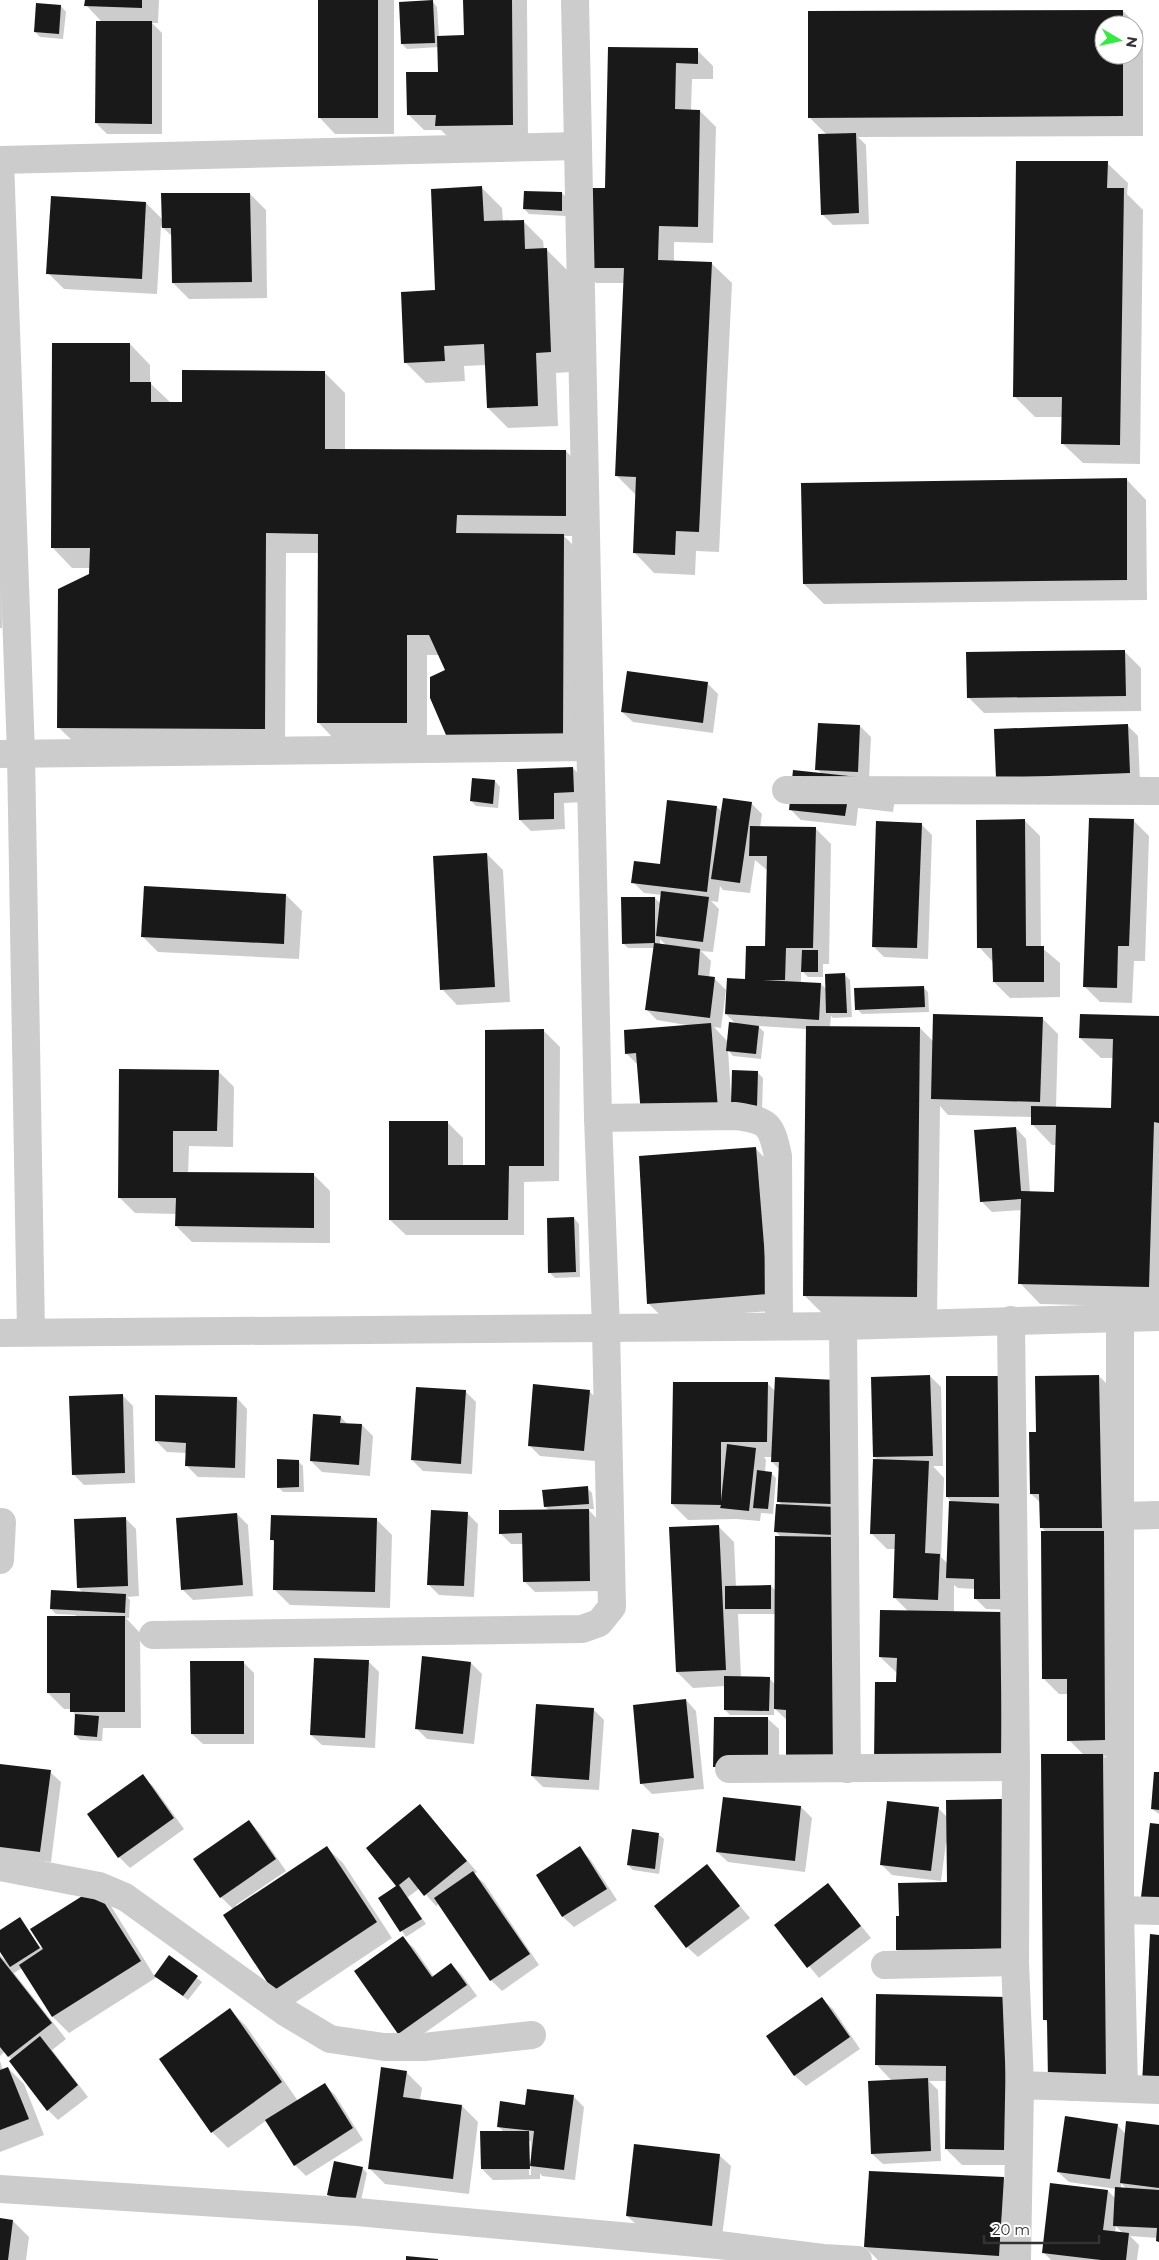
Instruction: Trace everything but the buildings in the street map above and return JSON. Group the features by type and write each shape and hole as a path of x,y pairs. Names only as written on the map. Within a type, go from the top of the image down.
{"street":[{"path":"153,1635 582,1629 599,1623 612,1607 606,1328 598,1118 575,0"},
{"path":"31,1332 11,754 0,160 578,146"},
{"path":"11,754 590,747"},
{"path":"786,790 1159,791"},
{"path":"598,1118 736,1116 754,1119 768,1125 774,1137 778,1156 779,1326"},
{"path":"1120,1317 1120,1910 1124,2088"},
{"path":"0,1333 843,1326 1159,1317"},
{"path":"1011,1320 1016,1767 1016,1962 1020,2086 1017,2260"},
{"path":"843,1326 847,1770"},
{"path":"1121,1516 1159,1515"},
{"path":"0,1560 2,1522"},
{"path":"729,1769 847,1770 1016,1767"},
{"path":"0,1867 90,1884 125,1897 285,2012 330,2039 384,2047 424,2047 532,2035"},
{"path":"1120,1910 1159,1911"},
{"path":"885,1965 1016,1962"},
{"path":"1020,2086 1159,2090"},
{"path":"0,2189 357,2212 718,2252 858,2260"}]}
